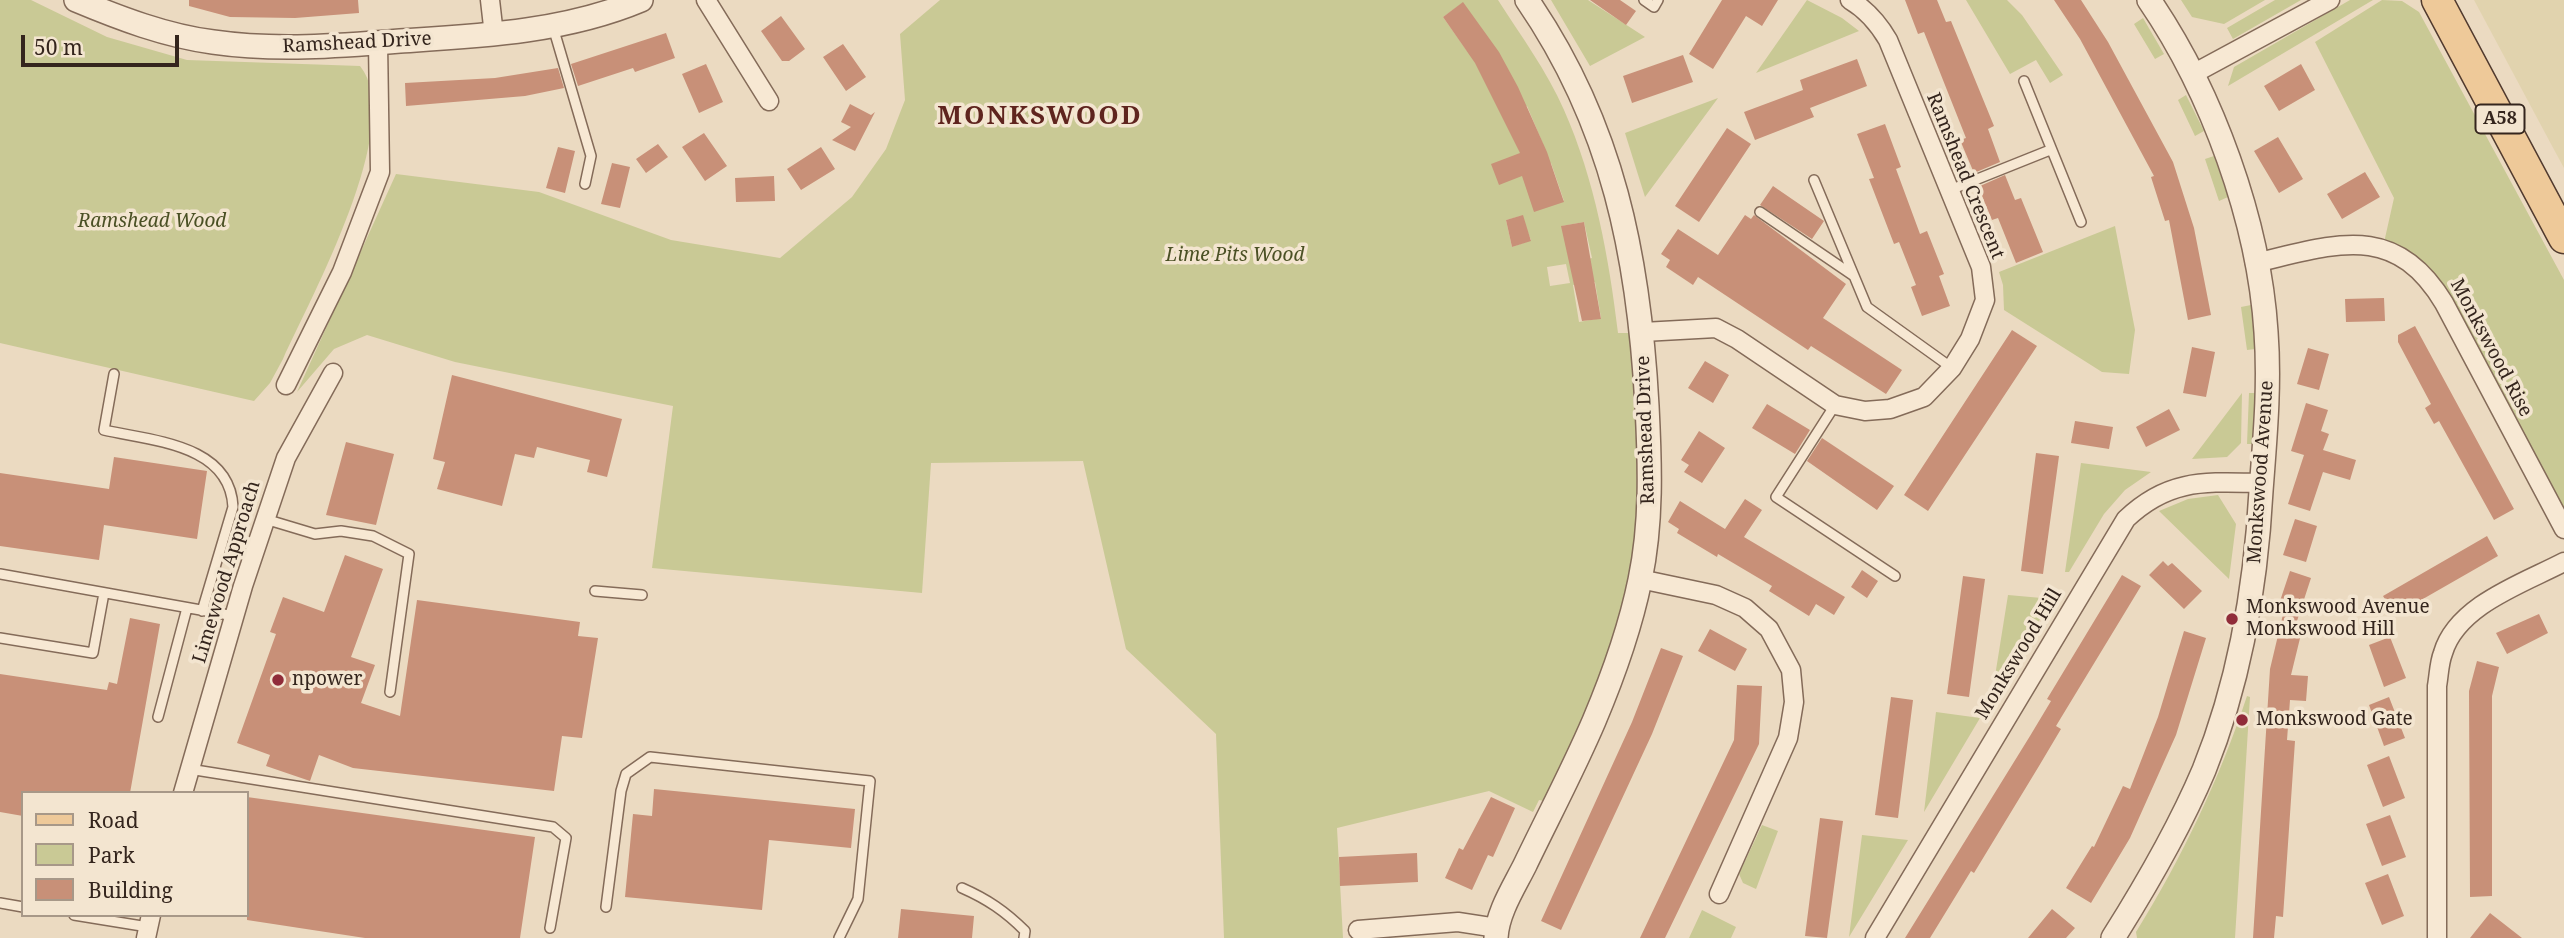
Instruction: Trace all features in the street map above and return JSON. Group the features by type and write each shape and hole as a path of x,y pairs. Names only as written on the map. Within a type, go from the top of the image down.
{"main road":[{"name":"A58","path":"2437,0 2564,238"}],"street":[{"name":"Ramshead Drive","path":"76,0 134,22 211,42 273,48 494,35 552,26 617,10 641,0"},
{"path":"490,0 494,35"},
{"path":"706,0 769,100"},
{"name":"Ramshead Drive","path":"1496,933 1593,722 1621,652 1640,579 1650,472 1643,332 1629,239 1608,163 1577,84 1527,0"},
{"name":"Ramshead Crescent","path":"1643,332 1716,328 1737,339 1835,405 1865,411 1890,409 1924,397 1952,368 1970,339 1985,300 1981,267 1888,40 1862,8 1850,0"},
{"name":"Monkswood Avenue","path":"2113,938 2147,884 2183,815 2221,721 2246,626 2262,483 2268,374 2266,329 2243,205 2230,166 2191,75 2149,0"},
{"path":"2191,75 2330,0"},
{"path":"286,385 342,272 380,172 378,43"},
{"name":"Monkswood Rise","path":"2255,263 2354,244 2382,247 2407,258 2429,278 2444,303 2564,529"},
{"name":"Limewood Approach","path":"184,791 234,616 286,458 333,373"},
{"name":"Monkswood Hill","path":"1875,938 2126,519 2143,503 2162,491 2187,484 2262,483"},
{"path":"2437,938 2437,685 2443,651 2459,624 2484,604 2564,562"},
{"path":"1640,579 1716,595 1745,608 1769,629 1790,670 1794,702 1788,738 1719,894"},
{"path":"1358,930 1458,922 1496,933"}],"lane":[{"path":"1644,0 1654,7 1658,0"},
{"path":"552,26 591,156 585,184"},
{"path":"2024,81 2081,222"},
{"path":"1950,190 2050,150"},
{"path":"1814,180 1867,307 1952,368"},
{"path":"1760,212 1854,276"},
{"path":"114,374 104,430 201,455 222,471 233,491 233,507 202,611"},
{"path":"1835,405 1776,497 1895,576"},
{"path":"265,519 315,534 341,531 373,536 409,554 390,692"},
{"path":"0,574 234,616"},
{"path":"595,591 642,596"},
{"path":"0,638 93,653 104,593"},
{"path":"158,717 187,608"},
{"path":"606,907 621,791 626,774 650,757 870,781 858,899 839,938"},
{"path":"189,769 553,827 566,838 550,928"},
{"path":"962,888 990,900 1007,912 1025,930 1024,938"},
{"path":"0,903 21,907"},
{"path":"108,918 149,927"}],"shaded area":[{"path":"2474,0 2564,0 2564,168 2551,144"}],"green space":[{"name":"Ramshead Wood","path":"0,0 31,0 107,37 187,60 360,66 371,92 372,127 363,168 332,255 313,296 270,383 254,401 0,343"},
{"name":"Lime Pits Wood","path":"940,0 1498,0 1550,81 1575,137 1592,192 1605,248 1618,333 1629,333 1637,471 1634,540 1623,609 1608,658 1588,706 1544,801 1539,800 1533,812 1489,791 1337,828 1343,938 1224,938 1216,734 1126,649 1083,461 931,463 922,593 652,568 673,406 455,362 367,335 334,349 297,392 396,174 539,192 671,240 780,258 852,197 886,149 905,100 900,34","holes":["1463,3 1467,51 1443,17","1527,106 1543,144 1521,154 1504,117","1551,163 1564,201 1527,171","1521,216 1531,240 1512,247 1506,220","1584,222 1592,258 1570,263 1562,226","1566,264 1570,283 1550,286 1547,267","1595,282 1601,318 1579,322 1573,285"]},
{"path":"1551,0 1588,0 1645,37 1590,66"},
{"path":"1807,0 1842,18 1859,31 1756,73"},
{"path":"1966,0 2007,0 2022,15 2063,75 2050,83 2036,60 2010,74"},
{"path":"2181,0 2265,0 2224,24 2192,17"},
{"path":"2275,0 2301,0 2233,39 2227,28"},
{"path":"2350,0 2373,0 2228,86 2234,67"},
{"path":"2382,0 2402,1 2419,12 2564,280 2564,529 2444,303 2383,247 2394,198 2315,42"},
{"path":"2143,18 2164,54 2155,59 2134,24"},
{"path":"2186,95 2204,131 2195,136 2178,100"},
{"path":"1718,98 1645,197 1625,133"},
{"path":"2214,156 2228,197 2219,201 2205,159"},
{"path":"2115,226 2135,330 2129,374 2102,372 2004,310 2003,285 1999,272"},
{"path":"2251,305 2255,349 2247,350 2241,307"},
{"path":"2242,393 2241,443 2227,457 2192,459"},
{"path":"2249,393 2257,393 2255,444 2247,444"},
{"path":"2081,463 2151,472 2125,490 2104,514 2069,572 2065,572"},
{"path":"2218,495 2236,524 2229,579 2159,511 2188,499"},
{"path":"2008,595 2053,599 1992,695"},
{"path":"2247,696 2250,697 2235,938 2137,938 2136,932 2199,817"},
{"path":"1936,712 1980,718 1924,812"},
{"path":"1762,825 1778,831 1756,889 1743,883 1739,874"},
{"path":"1862,835 1908,840 1849,937"},
{"path":"1702,910 1736,927 1731,938 1689,938"}],"building":[{"path":"189,0 358,0 359,13 295,18 230,17 189,6"},
{"path":"1590,0 1620,0 1636,11 1626,25"},
{"path":"1722,0 1778,0 1762,26 1746,16 1713,69 1689,54"},
{"path":"1905,0 1937,0 1946,22 1951,21 1994,126 1988,129 2000,162 1974,173 1960,140 1966,138 1924,32 1918,34"},
{"path":"2054,0 2081,0 2108,42 2173,162 2194,228 2211,315 2188,320 2169,220 2165,221 2151,177 2154,176 2080,39"},
{"path":"1463,2 1499,52 1518,87 1547,152 1564,202 1534,212 1522,176 1499,185 1491,164 1520,153 1475,63 1443,17"},
{"path":"781,16 805,49 789,61 782,61 761,31"},
{"path":"666,33 675,58 635,72 633,68 578,86 571,64"},
{"path":"843,44 866,77 846,91 823,57"},
{"path":"1683,55 1693,82 1632,103 1623,76"},
{"path":"1857,59 1867,86 1810,108 1814,117 1755,140 1744,112 1803,90 1800,80"},
{"path":"706,64 723,102 699,113 682,74"},
{"path":"2301,64 2315,90 2279,111 2264,86"},
{"path":"558,68 564,88 525,96 406,106 405,83 495,78"},
{"path":"850,104 871,115 875,112 855,151 832,140 851,127 841,122"},
{"path":"1885,124 1901,167 1896,169 1920,234 1927,231 1944,274 1939,276 1950,306 1922,316 1911,287 1916,285 1899,242 1894,244 1869,179 1874,178 1857,134"},
{"path":"1727,128 1751,144 1699,222 1675,206"},
{"path":"704,133 727,166 705,181 682,147"},
{"path":"2278,137 2303,179 2279,193 2254,151"},
{"path":"658,144 668,157 646,173 636,159"},
{"path":"558,147 575,151 565,193 546,188"},
{"path":"821,147 835,169 801,190 787,169"},
{"path":"612,163 630,167 620,208 601,204"},
{"path":"2365,172 2380,197 2342,219 2327,194"},
{"path":"2005,175 2015,200 2021,198 2043,252 2016,263 1998,218 1992,220 1980,191 1980,186"},
{"path":"774,176 775,201 736,202 735,178"},
{"path":"1773,186 1824,221 1812,239 1760,205"},
{"path":"1523,215 1531,241 1512,247 1506,220"},
{"path":"1745,215 1751,219 1754,215 1846,284 1823,318 1902,370 1886,394 1811,346 1808,350 1698,277 1693,285 1666,267 1670,260 1661,254 1678,229 1718,255"},
{"path":"1584,222 1601,319 1582,321 1561,226"},
{"path":"2384,298 2385,321 2346,322 2345,299"},
{"path":"2415,326 2514,509 2494,520 2439,421 2434,424 2425,408 2431,404 2398,342 2398,335"},
{"path":"2012,330 2037,346 1928,511 1904,495"},
{"path":"2192,347 2215,352 2206,397 2183,393"},
{"path":"2308,348 2329,354 2319,390 2297,384"},
{"path":"1705,361 1729,375 1713,403 1688,388"},
{"path":"452,375 622,419 607,477 587,472 590,460 537,447 534,458 515,454 502,506 437,489 445,462 433,459"},
{"path":"2306,403 2328,410 2321,431 2329,434 2323,450 2356,460 2350,480 2323,472 2310,511 2288,504 2304,455 2291,451"},
{"path":"1767,404 1810,430 1795,454 1752,428"},
{"path":"2169,409 2180,430 2146,447 2136,427"},
{"path":"2075,421 2113,427 2109,449 2071,443"},
{"path":"1699,431 1725,448 1702,483 1684,472 1689,465 1681,460"},
{"path":"1822,438 1894,486 1877,510 1807,461"},
{"path":"346,442 394,454 376,525 326,515"},
{"path":"2036,453 2059,456 2043,574 2021,571"},
{"path":"114,457 207,471 197,539 104,525 99,560 0,546 0,473 109,489"},
{"path":"1745,499 1762,510 1744,537 1845,597 1834,615 1816,604 1809,616 1769,591 1772,586 1677,533 1679,529 1668,522 1680,501 1725,529"},
{"path":"2295,519 2317,526 2306,562 2283,555"},
{"path":"2487,536 2498,556 2395,615 2383,596"},
{"path":"345,555 383,569 351,657 375,665 361,703 400,716 417,600 580,622 578,636 598,638 582,738 562,736 554,791 353,768 319,755 310,781 266,766 270,755 237,743 276,634 270,632 283,597 324,612"},
{"path":"2163,561 2168,566 2172,563 2202,591 2184,609 2149,575"},
{"path":"1862,570 1878,581 1867,598 1851,587"},
{"path":"2290,571 2311,578 2296,624 2303,626 2291,675 2308,676 2306,701 2290,700 2287,740 2295,741 2283,917 2276,916 2274,938 2253,938 2270,669 2285,606 2279,604"},
{"path":"2122,575 2141,586 2056,726 2061,729 2039,766 1974,873 1971,871 1930,938 1905,938 2051,701 2047,699"},
{"path":"1963,576 1985,579 1969,697 1947,694"},
{"path":"2539,614 2548,633 2507,654 2496,633"},
{"path":"130,618 160,624 130,791 21,791 21,816 0,812 0,674 107,690 109,682 117,684"},
{"path":"1710,629 1747,649 1735,671 1698,651"},
{"path":"2184,631 2206,638 2176,735 2130,838 2091,903 2066,888 2092,846 2094,847 2123,786 2130,789 2158,717"},
{"path":"2390,637 2406,678 2384,687 2369,645"},
{"path":"1661,648 1683,656 1652,734 1561,930 1541,921 1632,722"},
{"path":"2477,661 2499,667 2492,696 2492,896 2470,897 2469,691"},
{"path":"1737,685 1762,686 1759,744 1665,938 1640,938 1734,740"},
{"path":"1891,697 1913,700 1898,818 1875,815"},
{"path":"2389,697 2405,738 2384,746 2369,705"},
{"path":"2389,756 2405,798 2383,807 2367,765"},
{"path":"654,789 855,809 851,848 769,840 762,910 625,897 633,814 652,816"},
{"path":"248,797 535,837 520,938 365,938 247,920"},
{"path":"1491,797 1515,808 1493,857 1488,855 1472,890 1445,878 1459,848 1463,850"},
{"path":"2390,815 2406,857 2382,866 2366,824"},
{"path":"1820,818 1843,821 1827,938 1805,936"},
{"path":"1417,853 1418,882 1340,886 1339,857"},
{"path":"2388,874 2404,916 2382,925 2365,883"},
{"path":"901,909 974,916 972,938 898,938"},
{"path":"2052,909 2075,928 2066,938 2028,938"},
{"path":"2490,913 2522,938 2470,938"}],"place":[{"name":"Monkswood Avenue Monkswood Hill","path":"2232,619"},
{"name":"npower","path":"278,680"},
{"name":"Monkswood Gate","path":"2242,720"}],"district":[{"name":"MONKSWOOD","path":"1040,117"}]}
